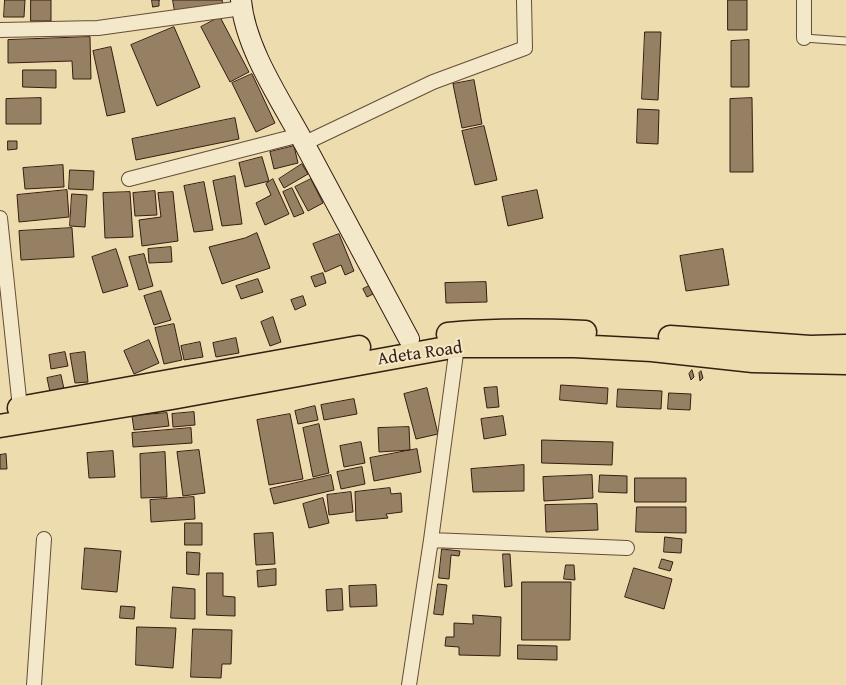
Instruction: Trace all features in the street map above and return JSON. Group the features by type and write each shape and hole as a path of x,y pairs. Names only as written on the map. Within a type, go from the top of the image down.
{"main road":[{"name":"Adeta Road","path":"10,410 409,339 478,330 533,329 810,347 846,346"},
{"name":"Adeta Road","path":"0,426 172,398 457,346 574,346 652,350 753,360 846,363"}],"street":[{"path":"130,179 302,139 433,82 525,48 524,0"},
{"path":"804,0 804,38"},
{"path":"0,30 98,28 242,4 247,28 267,76 409,339"},
{"path":"0,218 10,410"},
{"path":"409,685 457,346"},
{"path":"34,685 44,539"},
{"path":"431,540 627,548"}],"lane":[{"path":"804,38 846,41"}],"building":[{"path":"5,0 25,0 24,17 4,17"},
{"path":"31,0 51,0 51,21 31,21"},
{"path":"152,0 159,0 159,6 153,7"},
{"path":"173,0 222,0 223,4 175,12"},
{"path":"728,0 747,0 747,30 728,30"},
{"path":"220,17 249,72 230,82 201,27"},
{"path":"174,27 200,87 157,106 131,45"},
{"path":"645,32 661,32 658,100 642,99"},
{"path":"90,37 91,79 73,79 72,61 8,63 8,40"},
{"path":"749,40 749,87 731,87 731,41"},
{"path":"111,47 125,112 107,116 93,51"},
{"path":"23,70 56,70 56,88 23,87"},
{"path":"252,74 275,123 256,132 232,83"},
{"path":"474,80 482,124 462,128 453,84"},
{"path":"41,98 41,124 6,124 6,99"},
{"path":"752,98 753,172 730,172 730,99"},
{"path":"638,109 659,110 658,144 637,143"},
{"path":"235,118 239,139 136,160 132,139"},
{"path":"484,126 497,180 475,185 462,131"},
{"path":"8,141 17,141 17,149 8,150"},
{"path":"294,146 298,163 274,169 270,152"},
{"path":"262,157 269,181 245,187 239,163"},
{"path":"302,164 308,174 284,188 279,179"},
{"path":"63,165 64,187 25,189 23,168"},
{"path":"70,170 94,171 93,190 69,189"},
{"path":"235,176 242,224 222,226 213,181"},
{"path":"273,179 289,214 265,225 256,203 271,195 266,184"},
{"path":"311,179 323,203 308,211 295,187"},
{"path":"204,182 213,230 194,232 184,186"},
{"path":"292,188 304,213 294,217 283,192"},
{"path":"67,190 69,217 19,222 17,195"},
{"path":"537,190 543,218 508,226 502,197"},
{"path":"155,191 157,215 135,216 133,193"},
{"path":"130,192 133,237 105,238 103,193"},
{"path":"173,192 178,241 142,246 139,220 161,217 158,193"},
{"path":"72,194 87,195 85,227 70,226"},
{"path":"72,228 74,257 21,260 19,231"},
{"path":"257,233 270,268 222,284 209,247"},
{"path":"339,234 354,271 345,275 341,265 325,272 313,244"},
{"path":"171,247 172,262 149,263 148,249"},
{"path":"116,249 128,286 103,293 92,257"},
{"path":"723,249 729,285 686,291 680,256"},
{"path":"144,254 153,286 139,290 129,257"},
{"path":"323,273 326,283 315,287 311,277"},
{"path":"258,279 263,292 241,299 236,286"},
{"path":"486,282 487,302 446,303 445,283"},
{"path":"371,285 375,293 367,297 363,289"},
{"path":"161,291 171,320 154,325 144,296"},
{"path":"303,296 306,305 295,310 291,300"},
{"path":"273,317 281,342 270,346 261,322"},
{"path":"174,324 182,360 164,364 155,328"},
{"path":"236,338 239,353 216,357 213,343"},
{"path":"149,340 159,363 134,374 124,351"},
{"path":"200,342 203,357 184,360 181,346"},
{"path":"65,352 68,366 51,369 49,355"},
{"path":"85,352 88,382 75,383 70,354"},
{"path":"692,370 694,377 691,380 689,374"},
{"path":"701,371 703,378 700,381 699,373"},
{"path":"61,375 64,389 50,392 47,378"},
{"path":"561,385 608,388 607,404 560,400"},
{"path":"497,387 499,407 487,408 484,388"},
{"path":"427,388 438,434 416,439 404,394"},
{"path":"618,389 662,391 661,409 617,407"},
{"path":"669,393 691,394 690,410 668,409"},
{"path":"354,399 357,414 324,420 321,405"},
{"path":"315,406 318,420 298,424 295,411"},
{"path":"194,412 195,425 173,427 172,414"},
{"path":"167,413 169,426 134,430 132,416"},
{"path":"290,414 303,479 269,485 257,420"},
{"path":"503,416 506,435 484,439 481,419"},
{"path":"319,424 329,473 313,477 303,428"},
{"path":"409,427 410,450 379,452 378,428"},
{"path":"191,428 192,443 133,447 132,433"},
{"path":"542,440 613,442 612,465 542,463"},
{"path":"361,442 365,463 344,467 340,446"},
{"path":"417,449 421,472 374,481 370,458"},
{"path":"199,450 205,493 183,496 177,452"},
{"path":"113,451 115,477 89,478 87,453"},
{"path":"165,452 167,497 141,498 140,454"},
{"path":"6,454 7,469 0,469 0,455"},
{"path":"524,465 524,491 473,492 471,469"},
{"path":"362,467 365,484 341,489 337,472"},
{"path":"331,475 334,490 274,504 270,489"},
{"path":"592,475 593,498 544,501 543,477"},
{"path":"600,475 627,476 627,493 599,492"},
{"path":"635,478 686,478 686,502 635,502"},
{"path":"390,488 391,494 401,493 402,512 386,514 388,518 356,521 355,492"},
{"path":"351,492 353,512 329,515 327,495"},
{"path":"194,497 195,519 151,522 150,500"},
{"path":"323,498 329,523 309,528 303,504"},
{"path":"597,504 598,530 546,532 545,505"},
{"path":"637,507 686,507 686,533 636,532"},
{"path":"185,523 202,523 202,545 185,545"},
{"path":"273,533 275,564 256,565 254,534"},
{"path":"665,537 682,539 681,553 664,552"},
{"path":"85,548 121,551 117,592 82,589"},
{"path":"442,549 460,551 459,556 451,555 449,579 439,578"},
{"path":"187,552 200,553 199,575 187,574"},
{"path":"503,554 510,554 512,586 505,587"},
{"path":"662,559 673,562 670,571 659,568"},
{"path":"566,565 574,565 575,580 564,579"},
{"path":"634,568 672,579 664,609 625,597"},
{"path":"276,569 276,585 258,587 257,571"},
{"path":"207,573 223,573 223,596 235,597 235,616 207,615"},
{"path":"522,582 571,582 570,640 522,640"},
{"path":"438,584 447,585 443,615 434,614"},
{"path":"376,585 377,606 350,607 349,586"},
{"path":"173,587 195,589 195,619 171,618"},
{"path":"342,589 343,610 327,611 326,590"},
{"path":"121,606 135,607 134,619 120,618"},
{"path":"473,615 501,617 500,656 459,655 459,647 445,646 446,637 454,637 454,623 473,624"},
{"path":"137,627 176,628 173,668 136,665"},
{"path":"193,629 232,630 231,664 222,664 221,678 191,677"},
{"path":"518,645 557,646 557,660 518,659"}]}
